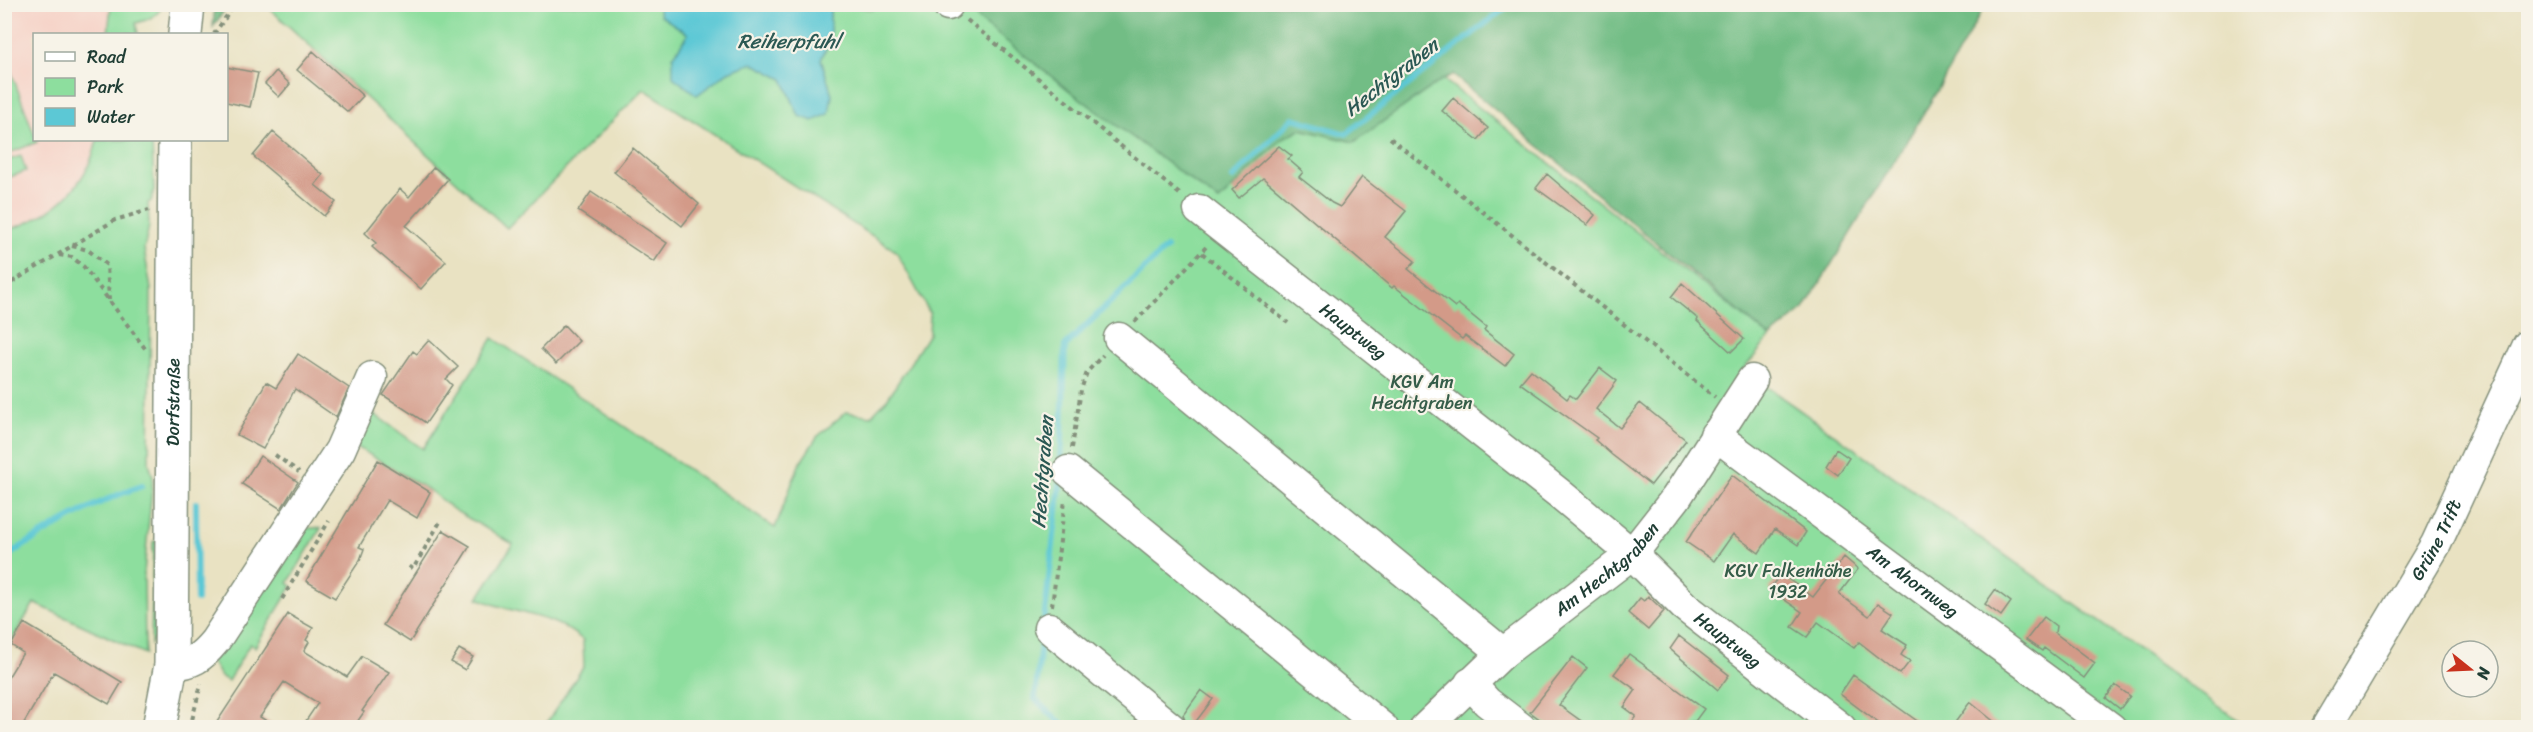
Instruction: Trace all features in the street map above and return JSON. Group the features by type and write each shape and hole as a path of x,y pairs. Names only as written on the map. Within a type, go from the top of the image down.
{"main road":[{"path":"185,33 188,4"},
{"name":"Dorfstraße","path":"159,728 184,662 174,480 175,141"}],"lane":[{"name":"Hauptweg","path":"1208,217 1560,494 1632,554 1684,606 1841,728"},
{"path":"1119,338 1503,653"},
{"name":"Grüne Trift","path":"2326,728 2436,544 2529,345"},
{"path":"184,662 215,641 340,450 372,376"},
{"name":"Am Hechtgraben","path":"1425,728 1503,653 1632,554 1676,498 1752,380"},
{"name":"Am Ahornweg","path":"1715,435 2111,728"},
{"path":"1068,471 1383,728"},
{"path":"1049,628 1171,728"},
{"path":"1470,683 1486,702 1521,728"}],"path":[{"path":"215,33 235,4"},
{"path":"948,5 1208,217 1202,253 1087,372 1081,390 1068,471 1049,628"},
{"path":"1390,138 1732,410"},
{"path":"4,287 115,220 173,205"},
{"path":"72,246 88,250 107,265 109,300"},
{"path":"1202,253 1288,323"},
{"path":"58,255 72,257 84,267 149,354"},
{"path":"282,599 328,521"},
{"path":"409,566 413,569 440,522"},
{"path":"184,662 202,674 190,728"}],"shaded area":[{"path":"5,5 111,5 108,33 33,33 33,141 97,141 93,157 83,178 66,198 33,222 5,231"}],"green space":[{"path":"111,4 163,5 152,17 136,23 138,33 108,33"},
{"path":"1985,4 1936,93 1804,309 1770,337 1453,75 1443,79 1354,142 1300,129 1283,138 1219,201 1070,91 964,8 967,5"},
{"path":"215,5 228,5 213,27"},
{"path":"260,5 658,5 660,15 688,34 673,57 697,95 728,72 752,63 783,79 799,116 832,95 821,59 830,40 830,9 835,5 849,5 872,10 876,5 967,5 965,8 1070,91 1219,201 1283,138 1300,129 1354,142 1443,79 1770,337 1743,370 2248,727 544,727 584,666 583,640 558,624 478,598 513,544 454,510 429,490 355,446 363,406 423,449 493,338 775,528 799,465 817,437 846,412 871,416 888,398 929,334 930,314 896,251 644,89 507,228 268,7 265,9"},
{"path":"9,66 33,131 33,141 37,142 5,155 5,68"},
{"path":"97,141 151,141 152,143 154,190 151,201 148,203 149,226 144,249 151,289 149,463 153,477 144,573 145,654 34,603 5,652 5,231 37,218 64,199 75,187 92,157"},
{"path":"21,156 26,171 5,179 5,161"},
{"path":"308,528 321,528 288,583 292,586 255,647 250,644 228,681 220,676 211,661 301,531"},
{"path":"157,540 155,638 151,644 153,542"}],"water":[{"name":"Reiherpfuhl","path":"658,5 835,5 830,9 830,40 821,59 832,95 829,114 813,121 799,116 783,79 752,63 728,72 697,95 673,77 673,57 688,34 660,15"}],"building":[{"path":"313,51 363,96 348,112 297,70"},
{"path":"228,67 258,73 250,107 228,102"},
{"path":"276,71 290,84 279,97 265,84"},
{"path":"1453,98 1488,128 1478,140 1442,111"},
{"path":"273,132 323,175 315,185 336,202 324,216 253,156"},
{"path":"1279,146 1292,156 1288,159 1303,172 1299,177 1332,203 1340,207 1362,177 1406,211 1385,237 1415,261 1408,269 1455,307 1458,304 1486,327 1484,330 1514,354 1505,366 1465,336 1462,339 1394,286 1392,288 1263,178 1239,198 1232,190"},
{"path":"633,148 699,204 682,226 614,172"},
{"path":"434,167 448,179 406,226 446,261 421,289 372,247 376,243 365,233 400,189 409,197"},
{"path":"1547,174 1595,215 1587,225 1536,188"},
{"path":"591,192 667,243 654,262 578,211"},
{"path":"1682,283 1744,339 1731,352 1697,321 1698,319 1671,297"},
{"path":"564,325 579,341 556,364 541,349"},
{"path":"429,340 458,367 446,379 452,385 426,423 383,395 413,351 417,354"},
{"path":"298,354 349,388 336,417 295,389 263,449 237,435 266,382 276,388"},
{"path":"1600,368 1617,381 1596,409 1620,428 1640,403 1686,440 1651,485 1612,455 1595,440 1597,438 1520,383 1531,370 1567,399 1570,395 1576,399"},
{"path":"1836,449 1849,458 1838,475 1826,466"},
{"path":"260,456 298,482 281,509 242,484"},
{"path":"378,460 430,492 417,518 387,500 359,547 364,549 360,560 335,598 306,581"},
{"path":"1732,475 1806,532 1798,545 1775,529 1759,553 1733,534 1714,561 1686,542"},
{"path":"443,530 470,546 410,642 383,625"},
{"path":"1844,557 1858,569 1839,594 1869,616 1878,603 1893,613 1882,629 1907,645 1901,655 1910,661 1900,674 1859,642 1854,648 1818,622 1807,637 1792,627 1802,612 1769,589 1781,574 1813,597"},
{"path":"1995,590 2011,602 2001,616 1985,604"},
{"path":"1648,596 1664,611 1648,630 1628,613 1640,598 1644,601"},
{"path":"288,614 313,628 306,640 309,642 304,651 347,677 362,656 389,672 362,711 364,712 353,728 301,728 318,703 284,682 260,717 278,728 213,728"},
{"path":"2044,617 2056,626 2055,633 2095,663 2084,678 2044,648 2042,651 2026,640"},
{"path":"24,623 122,682 109,704 54,672 21,728 4,728 4,684 23,653 11,645"},
{"path":"1679,636 1729,675 1718,690 1670,649"},
{"path":"459,649 473,657 465,670 451,662"},
{"path":"1629,654 1704,709 1690,728 1628,728 1636,716 1624,707 1636,690 1614,674"},
{"path":"1573,657 1587,668 1559,705 1591,728 1552,728 1530,712"},
{"path":"1853,675 1927,728 1885,728 1840,694"},
{"path":"2115,685 2130,696 2120,709 2106,698"},
{"path":"1201,690 1213,699 1191,728 1188,728 1183,715"},
{"path":"1970,702 2002,728 1951,728"}],"waterway":[{"name":"Hechtgraben","path":"1233,178 1293,118 1346,134 1510,4"},
{"name":"Hechtgraben","path":"1061,466 1065,346 1166,248"},
{"name":"Hechtgraben","path":"1044,621 1061,476"},
{"path":"4,558 88,509 142,486"},
{"path":"196,503 197,600"},
{"name":"Hechtgraben","path":"1042,634 1035,699 1066,728"}],"park label":[{"name":"KGV Am Hechtgraben","path":"1422,392"},
{"name":"KGV Falkenhöhe 1932","path":"1788,581"}]}
